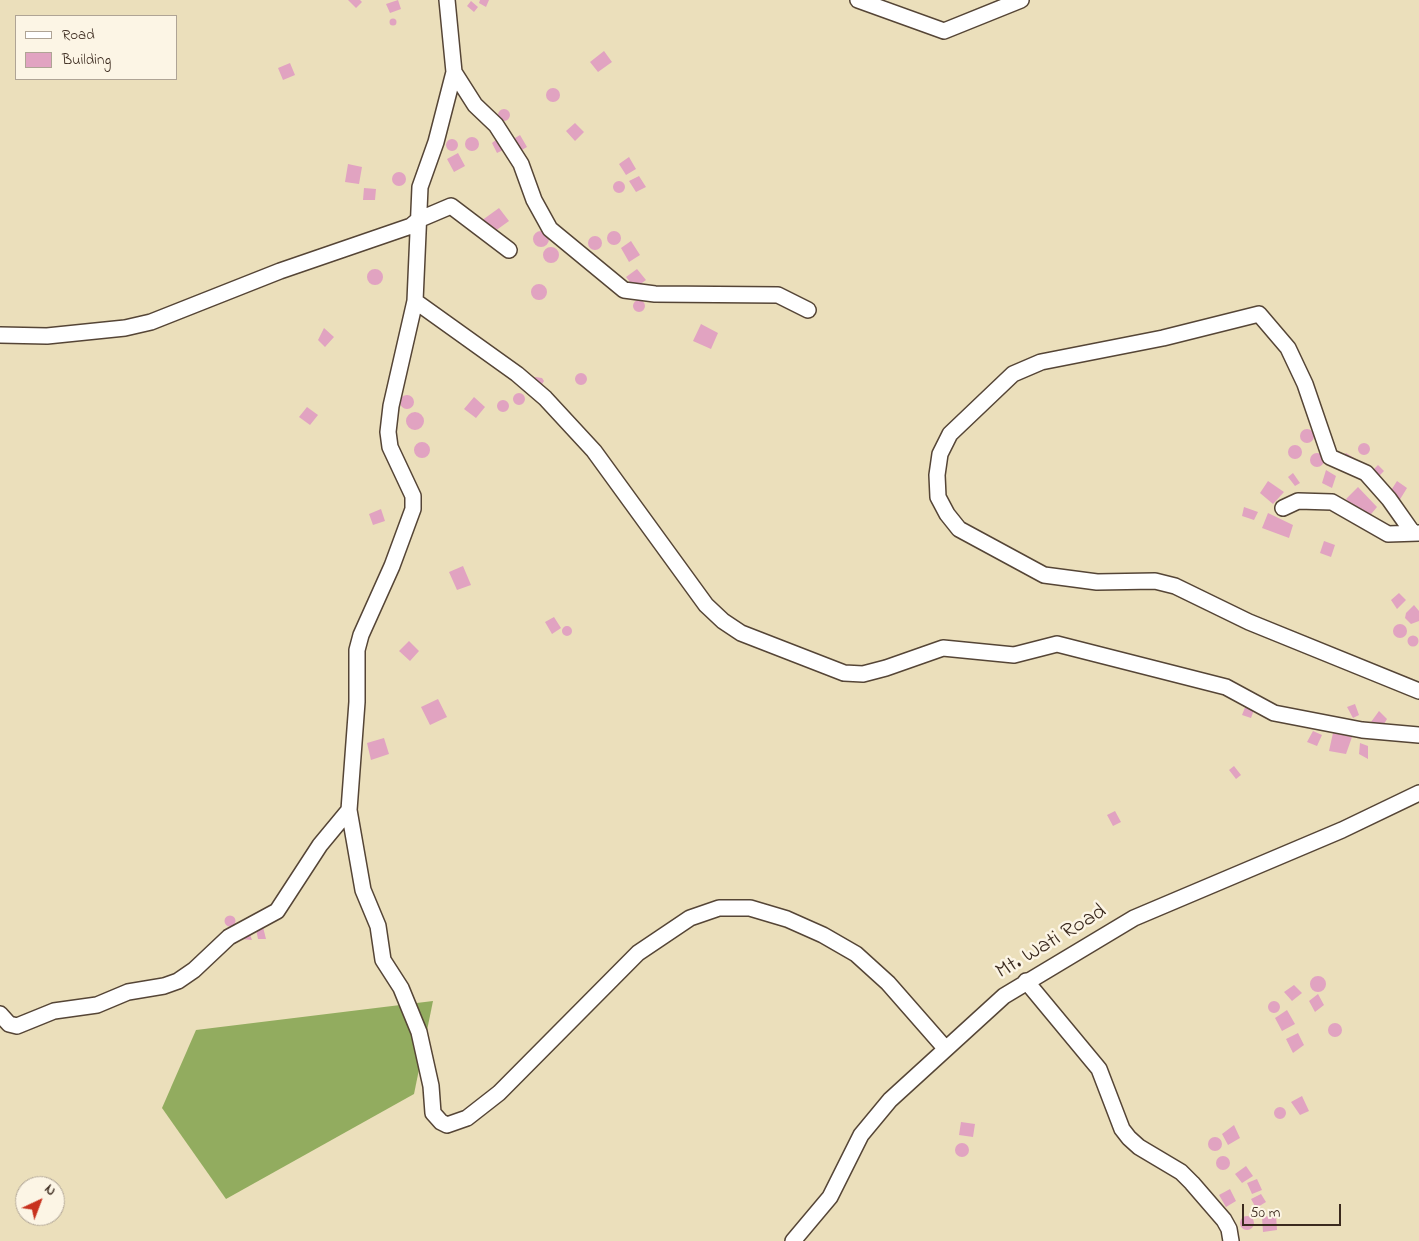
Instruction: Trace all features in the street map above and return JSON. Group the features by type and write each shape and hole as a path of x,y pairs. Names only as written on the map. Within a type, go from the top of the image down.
{"street":[{"path":"447,0 454,72 436,142 420,187 415,301 391,406 388,432 390,447 413,496 413,509 395,558 360,636 357,650 357,702 350,810 363,890 378,926 382,960 401,988 416,1024 428,1072 433,1113 441,1122 447,1125 467,1118 499,1093 638,953 690,918 720,908 750,908 787,919 823,935 856,954 888,983 945,1048"},
{"path":"858,0 944,31 1021,0"},
{"path":"454,72 475,105 496,125 521,164 534,200 550,229 624,290 655,294 778,295 808,310"},
{"path":"0,336 48,336 125,328 151,322 280,271 411,226 418,220 451,206 509,250"},
{"path":"415,301 517,374 545,398 594,451 706,605 741,633 844,673 863,674 943,648 1014,655 1057,644 1226,687 1274,714 1362,730 1419,735"},
{"path":"1416,533 1389,498 1366,473 1330,457 1305,384 1288,348 1259,314 1163,338 1041,362 1014,374 950,434 940,454 937,476 938,497 947,514 959,529 1044,575 1098,582 1155,580 1175,586 1248,622 1419,691"},
{"path":"1283,508 1298,500 1332,502 1388,534 1416,533"},
{"name":"Mt. Wati Road","path":"793,1241 830,1197 860,1135 890,1100 1004,996 1026,981 1134,918 1342,830 1419,793"},
{"path":"0,1014 9,1024 17,1026 54,1011 97,1005 128,992 164,986 178,981 194,970 229,937 277,911 320,845 350,810"},
{"path":"1026,981 1099,1069 1122,1129 1129,1138 1139,1147 1181,1172 1224,1220 1230,1229 1232,1241"}],"green space":[{"path":"433,1001 414,1094 226,1199 162,1108 196,1030"}],"building":[{"path":"348,0 360,0 362,2 356,8"},
{"path":"398,0 401,9 390,13 386,4"},
{"path":"480,0 489,0 486,7 479,3"},
{"path":"471,1 478,7 474,12 467,6"},
{"path":"393,19 396,22 393,25 390,22"},
{"path":"604,51 612,62 598,72 590,62"},
{"path":"290,63 295,75 283,80 278,68"},
{"path":"553,88 558,90 560,95 558,100 553,102 548,100 546,95 548,90"},
{"path":"502,109 506,109 510,115 506,121 502,121 498,117 498,113"},
{"path":"575,123 584,132 575,141 566,131"},
{"path":"520,135 527,147 518,152 510,141"},
{"path":"501,136 507,148 497,153 492,143"},
{"path":"472,137 477,139 479,144 477,149 472,151 467,149 465,144 467,139"},
{"path":"450,139 454,139 458,145 454,151 450,151 446,147 446,143"},
{"path":"458,153 465,166 454,172 447,159"},
{"path":"629,157 636,169 626,175 619,164"},
{"path":"348,164 362,167 359,184 345,182"},
{"path":"399,172 404,174 406,179 404,184 399,186 394,184 392,179 394,174"},
{"path":"639,176 646,187 636,192 629,181"},
{"path":"617,181 621,181 625,187 621,193 617,193 613,189 613,185"},
{"path":"364,188 376,189 375,200 363,200"},
{"path":"499,208 509,221 491,234 481,221"},
{"path":"541,231 549,239 541,247 533,239"},
{"path":"611,231 617,231 621,238 617,245 611,245 607,241 607,235"},
{"path":"595,236 600,238 602,243 600,248 595,250 590,248 588,243 590,238"},
{"path":"631,241 640,255 629,262 621,248"},
{"path":"551,247 559,255 551,263 543,255"},
{"path":"375,269 381,271 383,277 381,283 375,285 369,283 367,277 369,271"},
{"path":"637,269 646,280 635,288 626,277"},
{"path":"539,284 547,292 539,300 531,292"},
{"path":"639,300 645,306 639,312 633,306"},
{"path":"701,324 718,333 711,349 693,341"},
{"path":"324,328 334,337 325,347 318,340"},
{"path":"579,373 583,373 587,379 583,385 579,385 575,381 575,377"},
{"path":"535,377 542,378 544,381 541,386 532,380"},
{"path":"519,393 525,399 519,405 513,399"},
{"path":"404,395 410,395 414,402 410,409 404,409 400,405 400,399"},
{"path":"474,397 485,407 476,418 464,409"},
{"path":"501,400 505,400 509,406 505,412 501,412 497,408 497,404"},
{"path":"307,407 318,415 310,425 299,417"},
{"path":"415,412 421,415 424,421 421,427 415,430 409,427 406,421 409,415"},
{"path":"1307,429 1312,431 1314,436 1312,441 1307,443 1302,441 1300,436 1302,431"},
{"path":"422,442 430,450 422,458 414,450"},
{"path":"1362,443 1366,443 1370,449 1366,455 1362,455 1358,451 1358,447"},
{"path":"1292,445 1298,445 1302,452 1298,459 1292,459 1288,455 1288,449"},
{"path":"1317,453 1322,455 1324,460 1322,465 1317,467 1312,465 1310,460 1312,455"},
{"path":"1346,453 1354,458 1352,462 1342,456"},
{"path":"1378,465 1384,471 1378,477 1373,470"},
{"path":"1326,470 1336,476 1332,488 1322,483"},
{"path":"1293,473 1300,483 1295,486 1288,477"},
{"path":"1268,481 1284,492 1273,504 1260,493"},
{"path":"1397,481 1407,488 1399,501 1390,492"},
{"path":"1358,487 1377,507 1367,519 1346,499"},
{"path":"1244,507 1258,512 1254,520 1242,516"},
{"path":"381,509 385,521 373,525 369,514"},
{"path":"1268,513 1293,525 1289,538 1262,528"},
{"path":"1324,541 1335,545 1331,557 1320,553"},
{"path":"463,566 471,585 457,590 449,572"},
{"path":"1399,593 1406,600 1397,609 1391,600"},
{"path":"1414,605 1419,611 1419,621 1411,624 1405,618 1406,613"},
{"path":"554,617 561,628 552,634 545,622"},
{"path":"1400,624 1405,626 1407,631 1405,636 1400,638 1395,636 1393,631 1395,626"},
{"path":"567,626 572,631 567,636 562,631"},
{"path":"1413,635 1419,641 1413,647 1407,641"},
{"path":"409,641 419,651 410,661 399,651"},
{"path":"438,699 447,717 430,725 421,707"},
{"path":"1355,704 1359,715 1353,718 1347,707"},
{"path":"1246,705 1255,707 1251,718 1242,715"},
{"path":"1379,711 1387,719 1381,729 1371,722"},
{"path":"1313,731 1322,735 1317,746 1307,742"},
{"path":"1333,733 1352,737 1346,754 1329,751"},
{"path":"384,738 389,754 371,760 367,743"},
{"path":"1360,743 1368,746 1368,759 1359,754"},
{"path":"1234,766 1241,775 1236,779 1229,770"},
{"path":"1115,811 1121,822 1113,826 1107,815"},
{"path":"230,915 236,921 230,927 224,921"},
{"path":"263,927 266,939 258,939 256,929"},
{"path":"249,932 252,940 241,939"},
{"path":"1318,976 1324,978 1326,984 1324,990 1318,992 1312,990 1310,984 1312,978"},
{"path":"1294,985 1302,993 1292,1001 1284,992"},
{"path":"1318,994 1324,1005 1315,1012 1309,1001"},
{"path":"1272,1001 1276,1001 1280,1007 1276,1013 1272,1013 1268,1009 1268,1005"},
{"path":"1287,1010 1295,1024 1282,1031 1275,1018"},
{"path":"1332,1023 1338,1023 1342,1030 1338,1037 1332,1037 1328,1033 1328,1027"},
{"path":"1298,1033 1304,1045 1293,1053 1286,1039"},
{"path":"1302,1096 1309,1111 1300,1115 1291,1102"},
{"path":"1278,1107 1282,1107 1286,1113 1282,1119 1278,1119 1274,1115 1274,1111"},
{"path":"961,1122 975,1124 973,1137 959,1135"},
{"path":"1234,1125 1240,1138 1228,1145 1222,1134"},
{"path":"1215,1137 1220,1139 1222,1144 1220,1149 1215,1151 1210,1149 1208,1144 1210,1139"},
{"path":"962,1143 967,1145 969,1150 967,1155 962,1157 957,1155 955,1150 957,1145"},
{"path":"1223,1156 1228,1158 1230,1163 1228,1168 1223,1170 1218,1168 1216,1163 1218,1158"},
{"path":"1246,1166 1253,1176 1242,1183 1235,1174"},
{"path":"1257,1179 1262,1190 1252,1194 1247,1183"},
{"path":"1230,1189 1236,1201 1226,1207 1219,1195"},
{"path":"1261,1194 1266,1202 1256,1208 1251,1199"},
{"path":"1276,1215 1277,1230 1263,1232 1262,1217"},
{"path":"1247,1216 1252,1218 1254,1223 1252,1228 1247,1230 1242,1228 1240,1223 1242,1218"}]}
